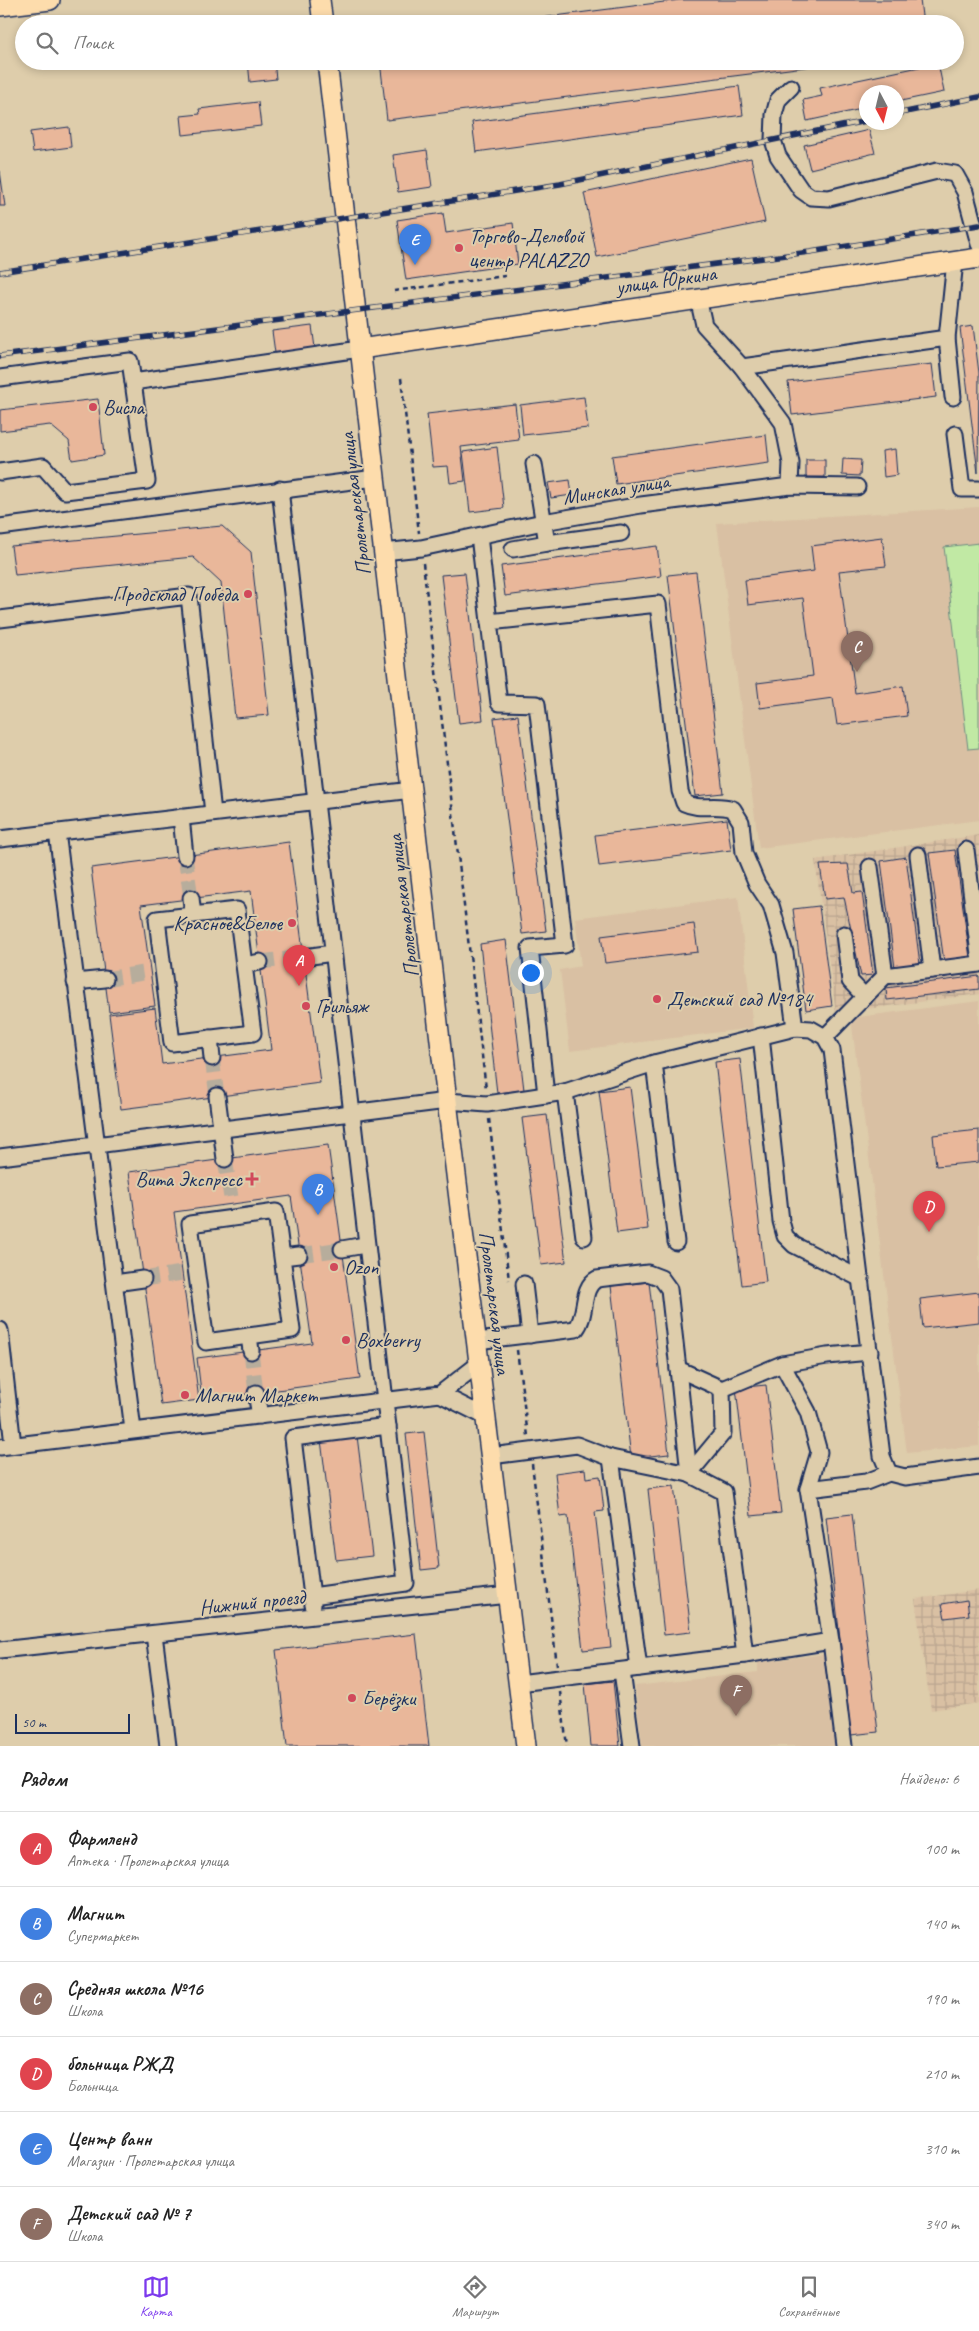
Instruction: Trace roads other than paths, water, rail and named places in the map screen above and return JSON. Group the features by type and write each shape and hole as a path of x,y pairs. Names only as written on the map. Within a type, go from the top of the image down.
{"main road":[{"path":"0,6 50,0"},
{"path":"320,0 322,15"},
{"name":"Пролетарская улица","path":"329,70 447,1101 492,1456 526,1746"},
{"name":"улица Юркина","path":"360,349 979,258"}],"street":[{"path":"791,87 778,100 774,115 773,140 778,156 801,190 812,197 829,198 937,171 955,174 965,192 979,244"},
{"path":"952,397 947,338 955,261"},
{"path":"698,298 704,325 742,367 783,423 791,462 790,486"},
{"path":"742,367 947,338"},
{"path":"132,382 360,349"},
{"path":"0,378 130,360 147,481 65,492 44,466 0,472"},
{"path":"955,434 962,489 979,489"},
{"path":"534,464 547,543"},
{"path":"0,527 375,478"},
{"name":"Минская улица","path":"383,552 421,548 544,522 640,505 790,486 857,487"},
{"path":"280,489 352,1113 365,1245 406,1583 312,1596"},
{"path":"513,549 621,533"},
{"path":"479,536 499,703 537,704 565,944 530,948 546,1095"},
{"path":"0,619 189,596 213,813"},
{"path":"489,622 658,604 680,791 684,803 695,808 720,805 733,808 741,822 744,853 757,884 771,905 785,952 794,1028"},
{"path":"0,839 412,790"},
{"path":"181,817 185,856"},
{"path":"57,832 133,1430"},
{"path":"966,850 979,954"},
{"path":"918,854 932,970"},
{"path":"870,867 885,976"},
{"path":"191,898 193,915"},
{"path":"237,910 244,965 253,1033 172,1043 157,971 157,919 237,910"},
{"path":"844,934 850,981 865,997"},
{"path":"304,957 333,953"},
{"path":"244,965 260,962"},
{"path":"825,1037 885,976 979,964"},
{"path":"75,982 105,978"},
{"path":"0,1157 447,1101 487,1104 546,1095 565,1092 654,1063 761,1036 794,1028 811,1029 825,1037 832,1050 882,1456 889,1473"},
{"path":"761,1036 785,1236 794,1245 861,1280"},
{"path":"210,1038 212,1058"},
{"path":"654,1063 676,1242"},
{"path":"565,1092 584,1237"},
{"path":"217,1096 225,1159"},
{"path":"233,1211 276,1212 282,1257 292,1330 250,1343 206,1342 189,1272 190,1224 233,1211"},
{"path":"342,1249 365,1245"},
{"path":"282,1257 300,1255"},
{"path":"477,1341 576,1329 584,1314 588,1287 597,1279 648,1273 661,1278 669,1289 689,1474"},
{"path":"115,1284 143,1279"},
{"path":"517,1286 523,1336"},
{"path":"0,1330 7,1446 440,1394 480,1363"},
{"path":"678,1369 722,1390 782,1364 826,1356 870,1352"},
{"path":"782,1364 808,1412 819,1452 808,1489 831,1641 844,1746"},
{"path":"689,1474 723,1433 722,1390"},
{"path":"256,1393 260,1416"},
{"path":"440,1394 486,1417"},
{"path":"314,1616 294,1438 388,1426"},
{"path":"492,1456 577,1445 611,1458 689,1474 724,1492 745,1655"},
{"path":"611,1458 639,1668"},
{"path":"808,1489 866,1482 889,1473 905,1477 979,1468"},
{"name":"Нижний проезд","path":"0,1650 508,1595"},
{"path":"154,1634 168,1746"},
{"path":"519,1683 745,1655 831,1641"},
{"path":"622,1670 632,1746"}],"tunnel":[{"path":"185,856 191,898"},
{"path":"260,962 304,957"},
{"path":"105,979 150,972"},
{"path":"212,1058 217,1096"},
{"path":"225,1159 232,1204"},
{"path":"299,1255 342,1249"},
{"path":"143,1279 182,1273"},
{"path":"251,1351 256,1393"}],"railway":[{"path":"904,112 979,97"},
{"path":"0,272 560,184 859,122"},
{"path":"0,356 810,252 979,225"}],"place":[{"name":"Торгово-Деловой центр PALAZZO","path":"459,248"},
{"name":"Центр ванн","path":"415,265"},
{"name":"Висла","path":"93,407"},
{"name":"Продсклад Победа","path":"248,594"},
{"name":"Средняя школа №16","path":"857,672"},
{"name":"Красное&Белое","path":"292,923"},
{"name":"Фармленд","path":"299,986"},
{"name":"Детский сад №184","path":"657,999"},
{"name":"Грильяж","path":"306,1006"},
{"name":"Вита Экспресс","path":"252,1179"},
{"name":"Магнит","path":"318,1215"},
{"name":"больница РЖД","path":"929,1232"},
{"name":"Ozon","path":"334,1267"},
{"name":"Boxberry","path":"346,1340"},
{"name":"Магнит Маркет","path":"185,1395"},
{"name":"Берёзки","path":"352,1698"},
{"name":"Детский сад № 7","path":"736,1716"}]}
